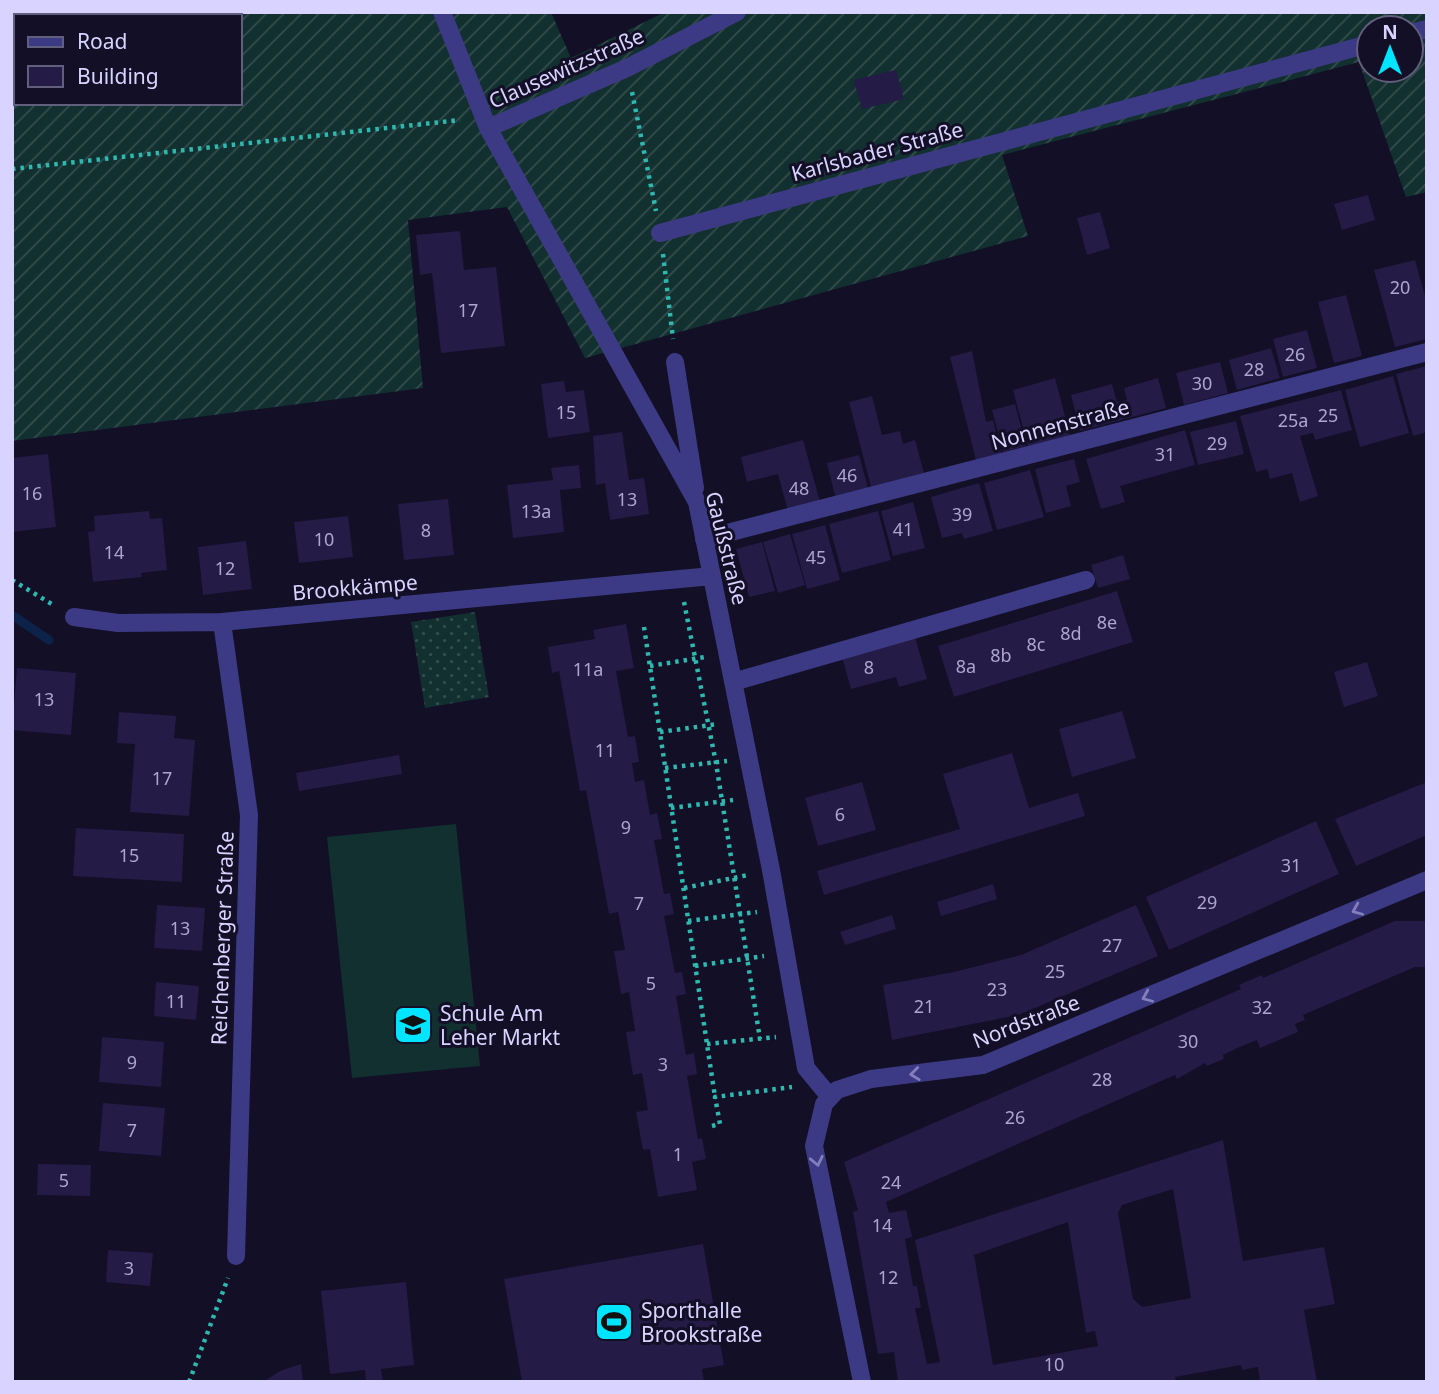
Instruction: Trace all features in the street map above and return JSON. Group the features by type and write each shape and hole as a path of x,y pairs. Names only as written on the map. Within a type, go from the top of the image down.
{"street":[{"name":"Gaußstraße","path":"442,12 486,123 697,502 771,870 806,1068 830,1097"},
{"name":"Clausewitzstraße","path":"486,123 627,68 737,12"},
{"name":"Karlsbader Straße","path":"660,233 1355,48"},
{"name":"Nonnenstraße","path":"704,540 1427,352"},
{"path":"675,362 697,502"},
{"name":"Brookkämpe","path":"74,617 118,623 222,622 712,576"},
{"path":"733,682 1086,580"},
{"name":"Reichenberger Straße","path":"222,622 249,815 236,1256"},
{"name":"Nordstraße","path":"830,1097 837,1090 854,1083 983,1065 1424,882"},
{"path":"830,1097 820,1115 814,1146 862,1382"}],"path":[{"path":"627,68 660,233 675,362"},
{"path":"12,169 486,123"},
{"path":"681,578 694,659 716,762 738,915 760,1039"},
{"path":"12,580 74,617"},
{"path":"644,627 720,1124 712,1126"},
{"path":"650,667 727,653"},
{"path":"660,732 741,721"},
{"path":"665,768 748,760"},
{"path":"671,808 756,797"},
{"path":"684,888 771,870"},
{"path":"688,921 778,910"},
{"path":"695,966 785,953"},
{"path":"707,1044 800,1034"},
{"path":"715,1097 794,1086"},
{"path":"189,1382 236,1256"}],"green space":[{"path":"12,12 551,12 571,58 665,12 1427,12 1427,192 1406,197 1367,84 1425,84 1425,14 1355,14 1355,63 1002,155 1028,236 585,358 507,207 408,220 423,388 12,441"},
{"path":"475,612 489,697 425,708 411,622"},
{"path":"456,824 480,1066 352,1078 327,837"}],"building":[{"path":"896,70 904,99 862,109 854,80"},
{"path":"1368,195 1375,220 1342,230 1334,204"},
{"path":"1100,212 1110,248 1087,255 1077,218"},
{"path":"460,231 464,270 496,267 505,346 441,353 432,273 420,275 416,235"},
{"path":"1415,260 1427,303 1427,339 1395,347 1374,270"},
{"path":"1346,295 1362,356 1334,363 1318,302"},
{"path":"1307,330 1317,368 1283,377 1273,339"},
{"path":"1271,348 1280,378 1237,390 1229,360"},
{"path":"972,351 986,422 993,420 1001,453 976,460 950,357"},
{"path":"1220,362 1228,393 1184,405 1176,373"},
{"path":"1427,366 1427,432 1413,436 1396,374"},
{"path":"1393,376 1409,433 1360,447 1345,390"},
{"path":"1055,378 1070,435 1028,446 1013,390"},
{"path":"1158,378 1166,408 1080,431 1071,395 1112,384 1117,402 1127,400 1124,388"},
{"path":"564,381 566,392 584,390 590,432 548,438 541,384"},
{"path":"1341,390 1352,430 1315,440 1313,433 1300,436 1318,496 1300,502 1292,473 1270,479 1267,469 1256,472 1240,416"},
{"path":"872,396 882,435 900,431 903,444 915,440 924,473 871,487 849,402"},
{"path":"1015,404 1026,446 1003,452 992,410"},
{"path":"1236,421 1244,454 1198,465 1190,432"},
{"path":"1185,430 1195,465 1120,486 1125,502 1101,509 1086,459"},
{"path":"622,432 629,480 644,478 649,514 610,520 605,483 596,485 593,436"},
{"path":"803,440 820,502 788,511 778,474 747,482 741,457"},
{"path":"48,454 56,527 12,532 12,458"},
{"path":"859,455 868,488 835,496 827,463"},
{"path":"1074,459 1080,482 1066,486 1071,506 1046,513 1035,469"},
{"path":"579,465 581,488 560,490 564,532 513,538 507,485 553,480 551,468"},
{"path":"1030,470 1044,517 997,530 984,483"},
{"path":"979,483 993,531 964,539 962,533 942,538 931,497"},
{"path":"448,499 454,555 404,560 398,504"},
{"path":"913,502 925,548 893,556 881,511"},
{"path":"149,511 150,519 162,518 167,570 141,573 142,577 93,582 88,532 95,531 94,516"},
{"path":"878,511 891,560 842,573 829,524"},
{"path":"348,516 353,557 299,563 294,522"},
{"path":"825,525 840,580 807,589 792,534"},
{"path":"790,534 805,585 778,593 763,542"},
{"path":"246,541 252,589 203,595 198,547"},
{"path":"762,542 775,591 749,597 736,549"},
{"path":"1123,555 1130,579 1098,588 1091,565"},
{"path":"1117,591 1133,642 954,697 938,646"},
{"path":"626,624 634,668 616,671 628,737 635,736 639,762 632,763 635,782 644,780 650,815 657,813 662,839 654,840 664,894 670,893 674,914 664,916 675,973 682,972 686,994 676,996 686,1055 694,1053 697,1074 687,1076 698,1139 702,1138 706,1159 692,1162 697,1190 658,1197 650,1149 643,1150 636,1112 648,1110 642,1073 633,1075 626,1032 635,1031 629,992 621,994 614,951 625,950 618,912 609,914 586,790 580,791 559,671 552,673 548,647 595,639 593,630"},
{"path":"915,637 927,679 899,687 896,677 851,689 842,657"},
{"path":"1367,662 1378,696 1344,707 1334,672"},
{"path":"17,668 76,673 71,735 12,730"},
{"path":"1122,711 1136,758 1072,777 1059,729"},
{"path":"119,712 176,716 174,738 195,740 189,816 130,812 135,744 117,743"},
{"path":"1012,753 1029,808 1078,793 1085,816 824,895 817,871 960,829 943,774"},
{"path":"399,755 402,774 299,791 296,773"},
{"path":"862,782 876,830 818,846 805,798"},
{"path":"1427,782 1427,835 1356,866 1335,819"},
{"path":"1316,821 1339,874 1169,950 1146,897"},
{"path":"76,828 184,834 182,882 73,876"},
{"path":"993,884 997,899 941,916 937,902"},
{"path":"157,905 205,908 202,951 154,948"},
{"path":"1136,905 1158,956 1018,1015 892,1040 883,985 954,972 1021,955"},
{"path":"892,915 896,929 845,945 840,932"},
{"path":"1395,921 1427,921 1427,967 1415,967 1303,1015 1305,1020 1295,1024 1298,1032 1260,1048 1257,1040 1242,1046 1223,1055 1224,1059 1207,1066 1205,1063 1177,1079 1175,1075 886,1202 889,1213 906,1210 912,1237 905,1239 913,1286 917,1286 921,1308 915,1308 927,1364 940,1362 915,1240 1223,1140 1243,1261 1324,1247 1335,1304 1304,1310 1317,1382 1260,1382 1258,1367 1242,1370 1241,1365 1175,1377 1176,1382 898,1382 894,1352 878,1354 853,1212 858,1210 844,1162 1241,989 1239,985 1262,975 1263,978","holes":["1173,1189 1191,1298 1142,1307 1133,1299 1118,1213 1122,1205","1068,1222 1086,1333 1095,1331 1098,1346 993,1365 974,1255"]},
{"path":"156,982 199,986 196,1020 154,1016"},
{"path":"102,1037 164,1042 161,1087 99,1082"},
{"path":"103,1103 165,1108 161,1156 99,1151"},
{"path":"38,1164 91,1165 90,1196 37,1195"},
{"name":"Sporthalle Brookstraße","path":"703,1244 724,1365 702,1369 704,1382 522,1382 504,1279"},
{"path":"108,1250 153,1253 150,1286 106,1282"},
{"path":"406,1282 414,1365 381,1369 383,1382 366,1382 365,1370 330,1374 321,1291"},
{"path":"301,1364 303,1382 263,1382 280,1371"}],"waterway":[{"path":"12,615 49,640"}],"place":[{"name":"Schule Am Leher Markt","path":"413,1025"},
{"name":"Sporthalle Brookstraße","path":"614,1322"}]}
